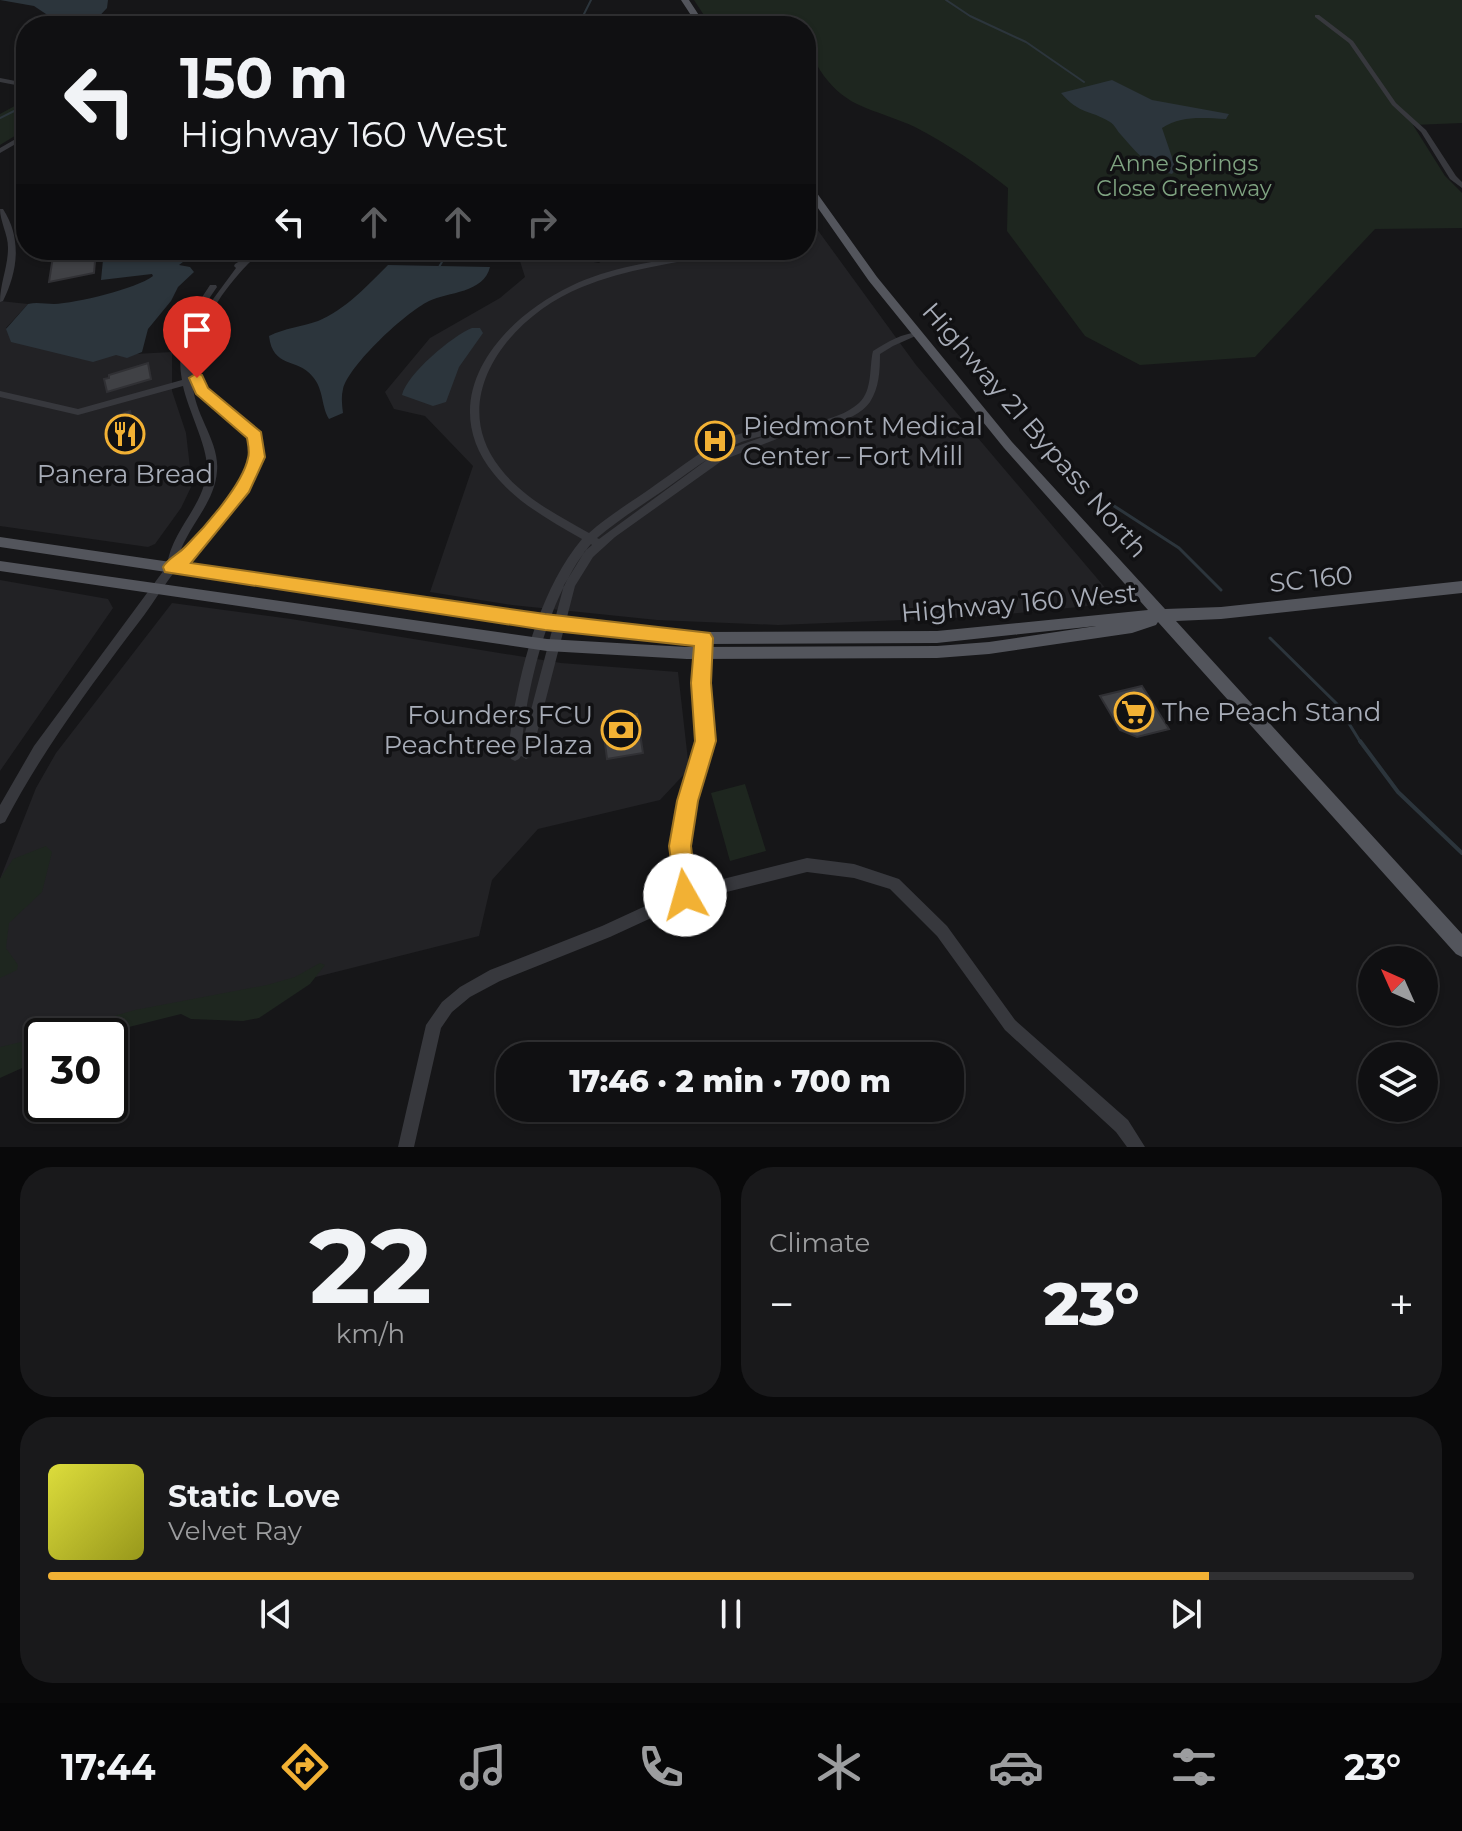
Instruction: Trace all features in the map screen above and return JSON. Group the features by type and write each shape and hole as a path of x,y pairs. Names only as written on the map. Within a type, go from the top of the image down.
{"main road":[{"name":"Highway 21 Bypass North","path":"816,198 873,279 1008,445 1462,948"},
{"name":"Highway 160 West","path":"0,542 172,567 550,633"},
{"name":"Highway 160 West","path":"0,566 157,589 550,633 853,655 989,648 1132,627 1164,616"},
{"name":"SC 160","path":"1164,616 1462,587"}],"street":[{"path":"494,16 532,16"},
{"path":"1317,16 1351,42 1394,104 1424,131 1462,186"},
{"path":"0,211 7,218 14,237 5,291 0,299"},
{"path":"172,567 172,550 208,496 213,471 191,380 200,326 218,293 248,260"},
{"path":"594,541 524,498 489,461 480,441 474,409 485,365 513,327 566,291 620,272 681,260"},
{"path":"520,754 550,633 576,572 594,541 700,464 776,437 782,432 842,416 862,405 869,397 876,353 916,334"},
{"path":"0,394 78,412 191,380"},
{"path":"0,818 33,757 68,703 172,567 191,553 217,522 243,488 257,457 255,436 191,380"},
{"path":"685,895 680,846 687,801 705,741 701,691 703,646"},
{"path":"406,1147 427,1046 434,1025 447,1007 495,975 605,932 685,895 807,865 854,871 894,884 942,931 1010,1025 1122,1126 1137,1147"}],"shaded area":[{"path":"0,0 108,0 107,8 99,16 49,16 34,6"},
{"path":"1112,80 1152,100 1229,114 1226,119 1185,119 1162,128 1176,169 1172,174 1144,159 1112,123 1079,108 1061,93"},
{"name":"Piedmont Medical Center – Fort Mill","path":"816,228 916,365 1118,603 977,617 778,625 657,620 512,605 430,592 473,466 425,416 394,409 385,392 430,338 500,298 525,277 520,260 599,263 602,260 816,260"},
{"path":"103,260 186,260 179,265 190,267 194,272 178,287 171,301 148,329 142,352 127,358 116,355 93,362 11,342 6,329 28,304 54,304 91,298 133,286 153,276 101,280"},
{"path":"388,265 490,267 481,282 429,301 380,340 347,379 342,392 343,413 329,419 313,377 275,354 269,336 318,321 337,311"},
{"path":"0,301 28,304 6,328 116,355 172,352 172,391 186,433 192,485 181,508 155,544 148,547 0,526"},
{"path":"472,328 480,328 483,333 459,367 446,402 433,406 402,395 412,377 431,357"},
{"path":"0,580 108,599 113,608 0,771"},
{"path":"172,603 561,663 678,672 689,769 660,800 538,829 492,880 479,936 128,1024 128,1018 24,1018 24,1050 0,1056 0,879 36,788 56,753"}],"green space":[{"name":"Anne Springs Close Greenway","path":"694,0 1462,0 1462,123 1413,125 1445,176 1462,193 1462,228 1375,229 1255,357 1140,365 1085,336 1007,231 1008,188 928,134 857,104 828,81 816,63 816,16 704,16"},
{"path":"16,105 16,135 0,145 0,114"},
{"path":"745,784 766,851 730,861 711,793"},
{"path":"46,846 52,852 42,892 9,923 6,948 18,965 17,970 0,978 0,879 13,859"},
{"path":"320,963 325,965 310,984 259,1018 243,1021 191,1019 181,1014 128,1027 128,1018 107,1018 135,1010 295,977"},
{"path":"24,1041 24,1067 0,1078 0,1047"}],"building":[{"path":"52,260 95,260 94,273 49,282"},
{"path":"148,363 151,379 107,392 104,379 109,375"},
{"name":"Panera Bread","path":"130,411 137,443 118,449 113,425 117,424 116,416"},
{"name":"The Peach Stand","path":"1142,686 1169,729 1137,737 1120,730 1100,696"},
{"name":"Founders FCU Peachtree Plaza","path":"637,714 643,753 607,759 602,720"}],"waterway":[{"path":"583,16 591,0"},
{"path":"946,0 970,16 1026,42 1084,82"},
{"path":"0,118 16,110"},
{"path":"439,267 443,260"},
{"path":"1111,504 1179,548 1221,590"},
{"path":"1270,638 1337,704 1361,743"},
{"path":"1360,741 1398,792 1462,853"}],"place":[{"name":"Panera Bread","path":"125,434"},
{"name":"Piedmont Medical Center – Fort Mill","path":"715,441"},
{"name":"The Peach Stand","path":"1134,712"},
{"name":"Founders FCU Peachtree Plaza","path":"621,730"}],"route":[{"path":"197,378 201,390 255,436 257,457 243,488 217,522 191,553 172,567 627,633 704,638 701,683 705,741 699,770 687,801 680,846 685,895"}]}
